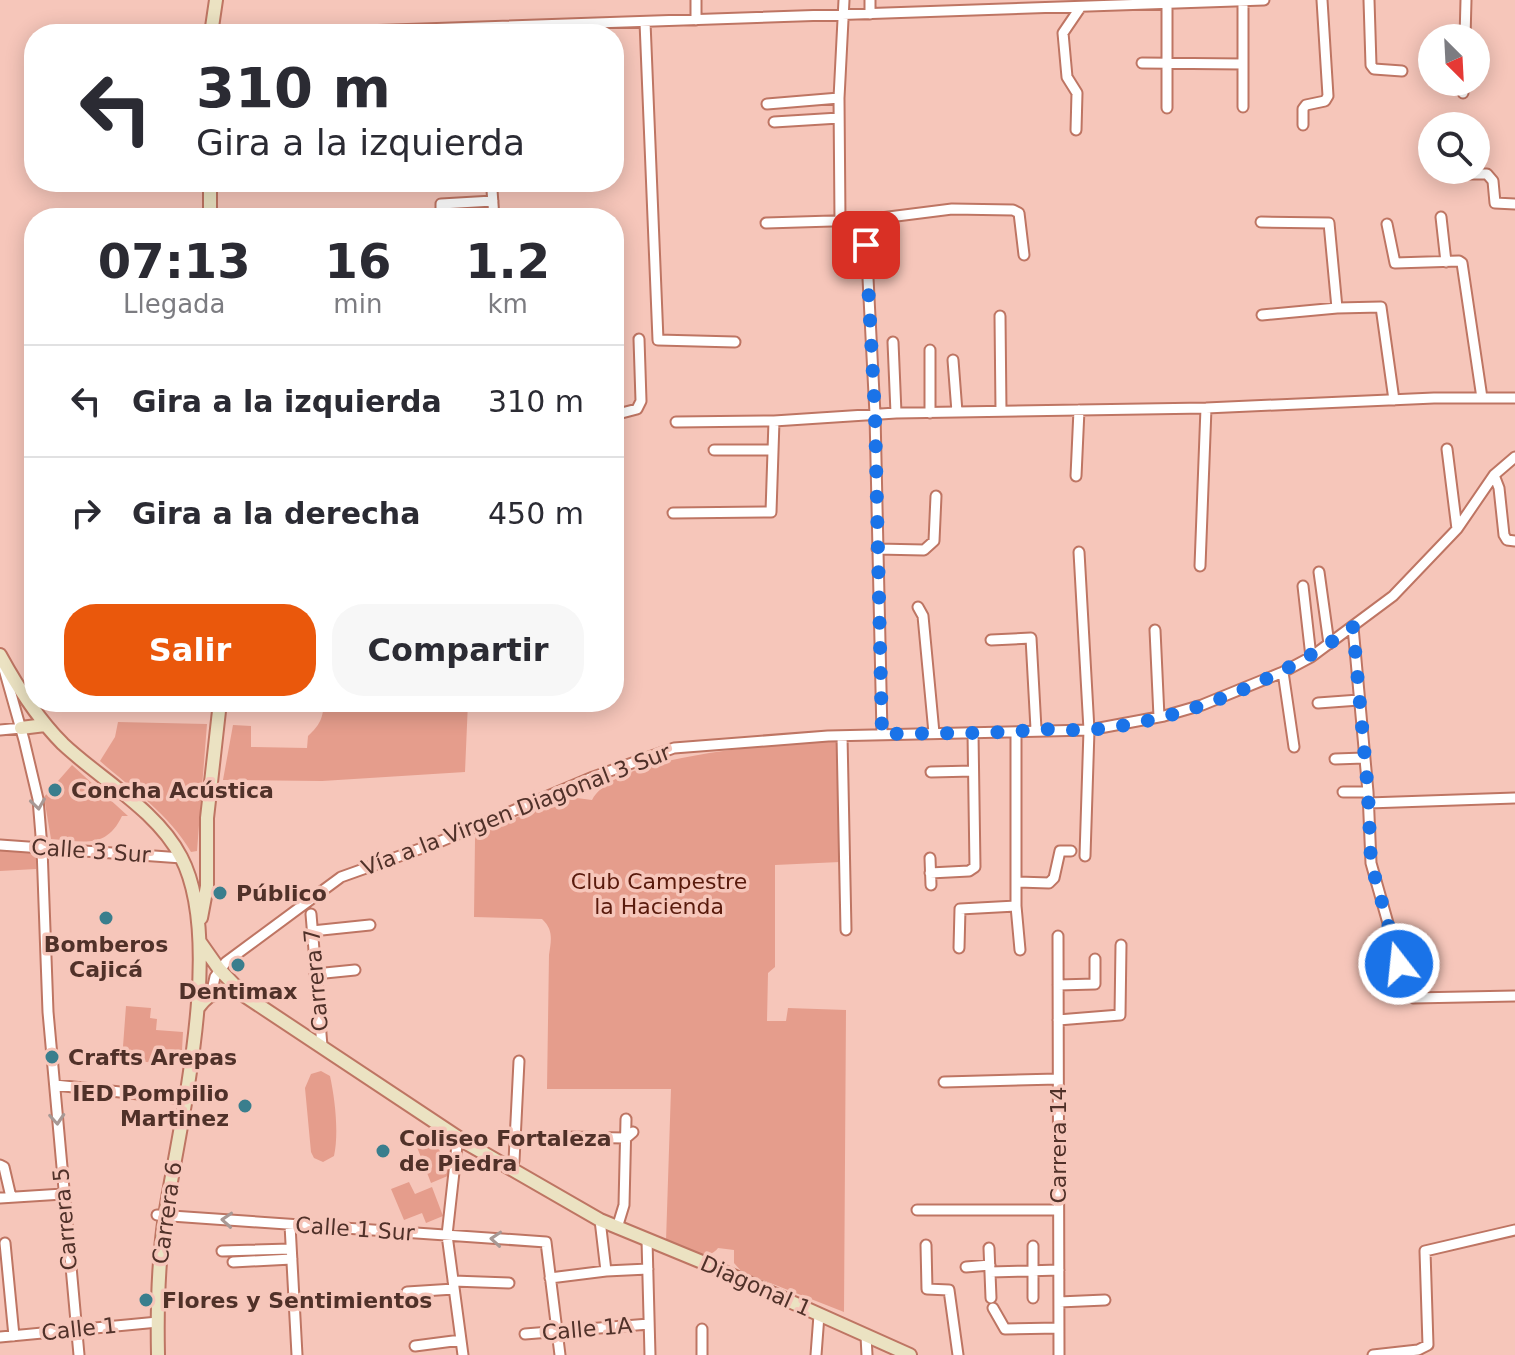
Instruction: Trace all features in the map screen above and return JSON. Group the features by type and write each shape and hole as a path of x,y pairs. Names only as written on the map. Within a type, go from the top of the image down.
{"main road":[{"path":"212,24 216,0"},
{"name":"Carrera 6","path":"0,656 24,693"},
{"name":"Carrera 6","path":"37,712 45,725 157,825 183,861 194,896 199,936 198,1008 185,1099 161,1215 158,1355"},
{"name":"Carrera 6","path":"199,936 205,900 207,818 219,712"},
{"path":"21,728 45,725"},
{"path":"183,861 197,870 207,859"},
{"name":"Diagonal 1","path":"199,936 219,969 245,996 468,1144 600,1220 910,1355"},
{"path":"198,1008 211,995 229,991 245,996"}],"street":[{"path":"696,0 696,20"},
{"path":"840,221 839,98 844,0"},
{"path":"870,0 870,14"},
{"path":"592,24 1019,5 1066,4 1080,8 1128,3 1264,0"},
{"path":"1303,125 1306,105 1325,101 1328,96 1322,0"},
{"path":"1369,0 1371,65 1374,69 1402,71"},
{"path":"1465,24 1466,0"},
{"path":"1243,1 1243,107"},
{"path":"1167,3 1167,108"},
{"path":"1076,130 1077,93 1067,77 1063,33 1080,8"},
{"path":"645,22 658,340 735,342"},
{"path":"1142,63 1243,64"},
{"path":"767,104 839,98"},
{"path":"774,122 839,118"},
{"path":"1490,178 1495,203 1515,204"},
{"path":"492,192 493,208"},
{"path":"441,208 441,204 493,201"},
{"path":"766,223 865,220 952,209 1013,210 1019,213 1024,255"},
{"path":"1441,217 1446,262"},
{"path":"865,220 875,414 882,734"},
{"path":"1261,222 1329,223 1337,308"},
{"path":"1387,224 1395,263 1459,261 1464,269 1482,398"},
{"path":"866,245 889,244"},
{"path":"1262,315 1381,307 1394,400"},
{"path":"1000,316 1001,411"},
{"path":"624,412 637,409 641,401 639,339"},
{"path":"893,342 896,413"},
{"path":"930,350 930,413"},
{"path":"953,360 957,412"},
{"path":"676,422 774,421 896,413 1206,408 1515,398"},
{"path":"1200,566 1206,408"},
{"path":"1076,476 1079,410"},
{"path":"673,513 771,512 774,421"},
{"path":"1447,449 1457,529"},
{"path":"714,450 773,450"},
{"name":"Vía a la Virgen Diagonal 3 Sur","path":"219,969 341,877 439,842 593,777 674,748 882,734 1089,730 1159,717 1202,705 1283,672 1311,657 1393,596 1457,529 1494,475 1515,457"},
{"path":"1494,475 1499,488 1504,535 1507,540 1515,541"},
{"path":"877,549 924,550 934,541 936,496"},
{"path":"1079,552 1089,730 1085,856"},
{"path":"1319,572 1329,644"},
{"path":"1303,586 1311,657"},
{"path":"918,607 923,616 934,733"},
{"path":"1353,627 1368,792 1371,863 1408,994 1413,998 1515,996"},
{"path":"1155,630 1159,717"},
{"path":"991,640 1031,638 1036,729"},
{"name":"Carrera 5","path":"0,656 38,799 44,956 79,1355"},
{"path":"1283,672 1294,747"},
{"path":"1318,703 1359,700"},
{"path":"0,730 21,728"},
{"path":"1016,732 1016,906 1020,950"},
{"path":"930,873 969,871 975,867 973,733"},
{"path":"842,736 846,930"},
{"path":"1335,759 1364,758"},
{"path":"931,772 973,771"},
{"path":"1343,792 1368,792"},
{"path":"1368,803 1515,798"},
{"name":"Calle 3 Sur","path":"0,845 183,861"},
{"path":"1018,882 1049,883 1054,878 1060,851 1071,851"},
{"path":"930,858 931,885"},
{"path":"959,948 960,909 1016,906"},
{"name":"Carrera 7","path":"311,914 322,1046"},
{"path":"312,931 370,925"},
{"name":"Carrera 14","path":"1058,936 1059,1355"},
{"path":"1058,1020 1120,1015 1121,945"},
{"path":"1058,985 1095,984 1095,959"},
{"path":"211,995 219,969"},
{"path":"315,974 355,970"},
{"path":"514,1161 519,1061"},
{"path":"944,1082 1058,1079"},
{"path":"55,1085 185,1099"},
{"path":"617,1228 624,1211 629,1135 626,1119"},
{"path":"563,1137 629,1135"},
{"path":"458,1136 447,1235 463,1355"},
{"path":"0,1165 4,1167 6,1197 63,1194"},
{"path":"917,1210 1058,1210"},
{"name":"Calle 1 Sur","path":"161,1215 546,1242 550,1278"},
{"path":"600,1220 606,1271"},
{"path":"290,1225 297,1355"},
{"path":"1373,1355 1418,1350 1428,1345 1425,1251 1515,1230"},
{"path":"647,1240 650,1355"},
{"path":"5,1243 14,1336"},
{"path":"926,1245 927,1289 949,1290 958,1355"},
{"path":"1033,1246 1033,1298"},
{"path":"989,1248 992,1303 1005,1329 1059,1328"},
{"path":"222,1251 291,1254"},
{"path":"233,1262 291,1254"},
{"path":"966,1267 1033,1272 1059,1270"},
{"path":"560,1355 550,1278 648,1269"},
{"path":"407,1292 453,1285 509,1283"},
{"path":"1059,1302 1105,1300"},
{"path":"816,1355 819,1315"},
{"name":"Calle 1","path":"0,1337 158,1322"},
{"name":"Calle 1A","path":"525,1334 649,1324"},
{"path":"702,1329 702,1355"},
{"path":"866,1336 867,1355"},
{"path":"415,1346 461,1340"}],"green space":[{"path":"468,712 465,772 322,781 223,780 233,725 251,726 251,747 307,748 308,736 323,713"},
{"path":"118,722 207,724 197,851 191,852 161,814 100,761 115,737"},
{"name":"Club Campestre la Hacienda","path":"836,740 840,862 775,865 775,967 768,973 767,1021 786,1021 788,1008 846,1010 844,1312 742,1272 734,1263 734,1250 718,1248 713,1253 700,1254 666,1241 671,1089 547,1089 551,940 548,927 542,919 474,917 477,833 569,797 592,800 608,784 634,771 667,761 743,749"},
{"path":"72,765 128,816 122,816 116,827 101,839 83,842 51,839 44,797"},
{"path":"0,849 36,852 36,869 0,871"},
{"path":"126,1006 151,1008 150,1018 157,1019 156,1030 183,1032 182,1050 161,1049 159,1063 122,1060"},
{"path":"321,1071 330,1076 336,1127 334,1156 323,1162 314,1158 311,1152 305,1088 311,1074"},
{"path":"435,1140 450,1175 431,1183 417,1147"},
{"path":"409,1182 415,1194 432,1187 443,1216 426,1223 422,1213 404,1220 391,1189"}],"place":[{"name":"Concha Acústica","path":"55,790"},
{"name":"Público","path":"220,893"},
{"name":"Bomberos Cajicá","path":"106,918"},
{"name":"Dentimax","path":"238,965"},
{"name":"Crafts Arepas","path":"52,1057"},
{"name":"IED Pompilio Martinez","path":"245,1106"},
{"name":"Coliseo Fortaleza de Piedra","path":"383,1151"},
{"name":"Flores y Sentimientos","path":"146,1300"}],"route":[{"path":"866,245 875,414 882,734 1089,730 1164,716 1202,705 1283,672 1311,657 1353,627 1368,792 1371,863 1399,964"}]}
